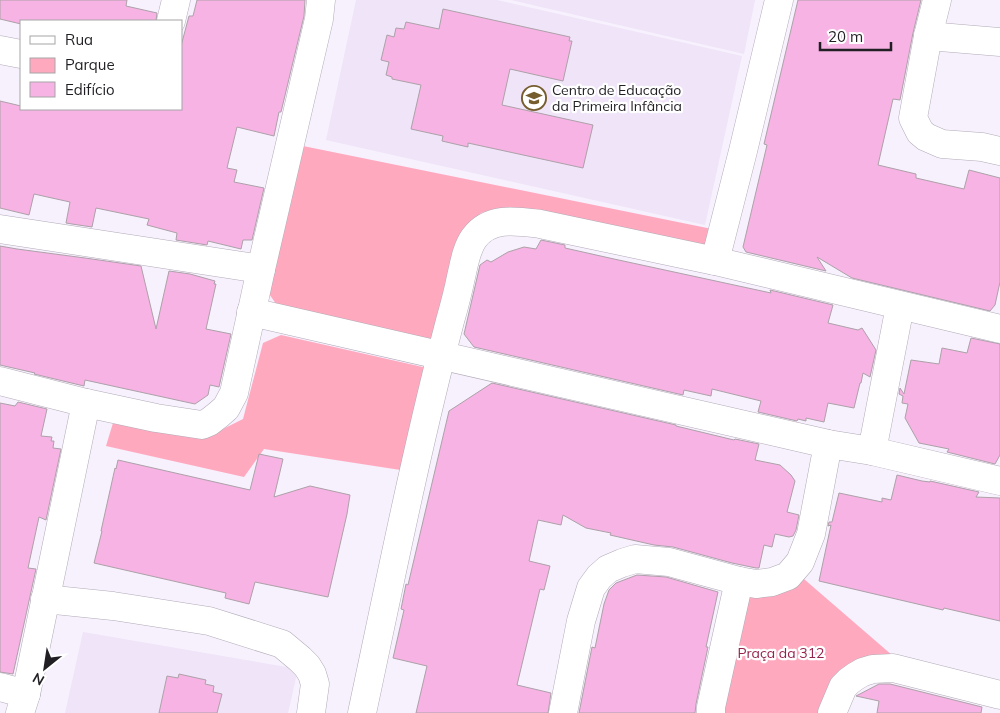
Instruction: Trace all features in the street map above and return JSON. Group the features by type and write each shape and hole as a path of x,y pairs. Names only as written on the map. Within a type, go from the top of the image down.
{"street":[{"path":"171,20 176,0"},
{"path":"0,382 156,418 202,425 209,422 226,408 234,393 319,19 321,0"},
{"path":"715,261 779,0"},
{"path":"937,0 928,36 913,118 920,132 926,137 942,144 982,147 1000,151"},
{"path":"928,36 1000,42"},
{"path":"0,50 20,54"},
{"path":"362,713 409,496 466,256 474,239 486,226 512,220 540,224 715,261 1000,329"},
{"path":"0,229 261,269"},
{"path":"872,451 900,306"},
{"path":"251,312 828,444 872,451 1000,481"},
{"path":"15,698 45,599 86,403"},
{"path":"563,713 581,621 591,588 599,577 608,569 635,559 669,562 738,581 756,584 788,576 800,562 811,534 828,444"},
{"path":"711,713 738,581"},
{"path":"45,599 113,606 209,621 282,644 300,658 308,666 312,674 315,684 311,713"},
{"path":"832,713 843,687 849,680 873,669 893,668 1000,695"}],"shaded area":[{"name":"Centro de Educação da Primeira Infância","path":"356,0 497,0 742,56 705,225 326,140"},
{"path":"511,0 755,0 744,54"},
{"path":"83,632 298,669 288,713 65,713"}],"green space":[{"path":"303,146 717,230 708,253 500,208 481,213 469,229 432,339 279,308 267,291"},
{"path":"281,335 436,370 407,471 264,449 244,477 106,446 113,423 211,435 243,419 263,343"},
{"name":"Praça da 312","path":"797,573 900,662 820,713 701,713 727,597"}],"building":[{"path":"0,0 127,0 126,6 157,13 156,20 20,20 20,24 0,19"},
{"path":"197,0 305,0 304,16 274,136 237,127 227,168 237,170 234,182 264,188 252,240 243,240 241,249 208,241 207,245 176,240 177,233 147,225 149,219 96,208 92,227 66,223 70,202 34,194 29,215 0,208 0,101 20,106 20,110 182,110 182,42 189,16 193,16"},
{"path":"798,0 921,0 900,100 893,99 878,165 916,174 916,178 964,189 969,170 1000,178 1000,282 995,305 990,311 852,278 817,257 826,271 746,252 743,247 767,145 764,144"},
{"path":"443,9 570,37 569,41 572,41 563,81 510,69 502,105 593,125 583,168 468,143 468,147 442,141 443,136 411,129 421,85 392,79 392,77 386,75 389,62 381,60 387,35 394,37 396,28 404,29 406,22 439,29"},
{"path":"541,240 565,245 565,248 614,259 771,293 770,290 833,305 828,323 858,330 862,328 876,350 870,377 863,373 854,408 828,403 824,422 806,418 806,421 798,419 797,421 758,412 761,401 712,389 711,396 684,390 683,395 474,347 464,334 480,265 487,260 491,262 508,252 524,247 536,249"},
{"path":"0,246 141,266 156,329 169,271 190,274 215,281 214,284 216,284 206,329 231,334 219,387 210,385 208,395 195,404 85,380 84,386 0,365"},
{"path":"971,338 1000,344 1000,455 995,464 947,452 949,449 919,443 905,418 908,404 902,403 903,396 899,394 900,388 904,394 911,360 939,364 942,348 967,353"},
{"path":"492,383 734,440 759,444 755,460 780,465 795,481 787,512 799,515 796,530 793,536 789,537 775,534 772,547 764,545 759,568 756,568 673,547 654,545 610,535 611,533 586,528 563,515 561,525 538,520 529,561 550,566 544,590 540,589 517,685 551,693 548,713 416,713 427,666 393,658 404,610 401,609 406,584 408,585 449,411"},
{"path":"18,402 47,409 41,436 52,437 51,441 54,441 53,448 61,449 46,520 39,517 28,568 36,569 13,674 0,672 0,403 15,406"},
{"path":"259,454 283,459 274,497 310,486 350,495 328,597 255,582 249,604 225,598 226,593 94,563 118,460 250,490"},
{"path":"897,475 979,492 976,497 1000,498 1000,621 944,608 943,610 819,581 831,525 828,526 829,522 832,522 839,493 882,502 882,498 891,500"},
{"path":"637,575 666,577 718,592 706,647 708,647 695,713 579,713 592,647 595,648 604,604 609,590 616,583"},
{"path":"179,674 206,680 205,684 214,686 213,692 222,694 217,713 159,713 167,676 178,678"},
{"path":"879,684 890,684 982,707 981,713 877,713 879,701 856,696"}],"place":[{"name":"Centro de Educação da Primeira Infância","path":"534,98"}]}
